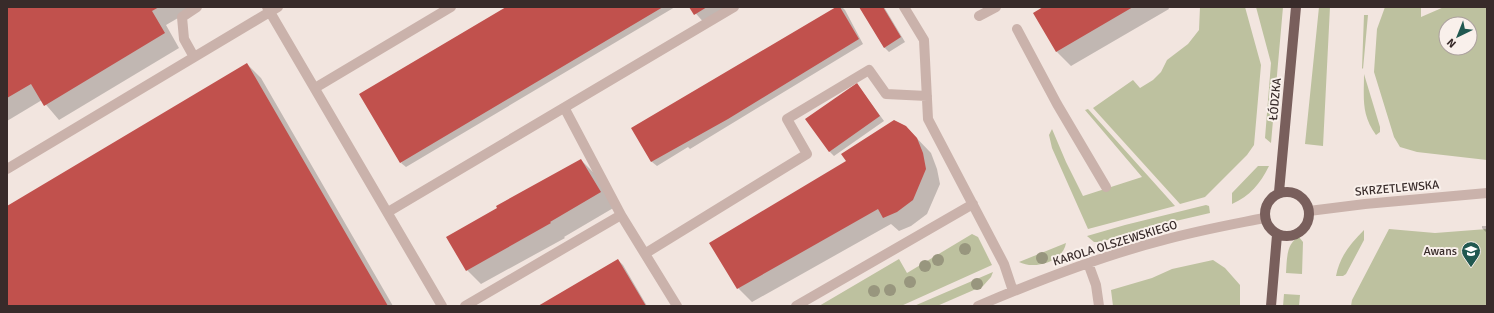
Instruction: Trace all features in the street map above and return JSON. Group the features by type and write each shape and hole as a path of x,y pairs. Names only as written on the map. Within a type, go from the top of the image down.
{"main road":[{"name":"ŁÓDZKA","path":"1279,192 1296,7"},
{"path":"1290,191 1299,194 1306,202 1309,211 1308,223 1300,232 1289,237 1277,235 1269,228 1264,218 1264,207 1270,198 1279,192 1290,191"},
{"path":"1271,306 1277,235"}],"street":[{"path":"194,57 184,39 182,17 197,7"},
{"path":"315,88 451,7"},
{"path":"388,212 565,109 734,7"},
{"path":"904,7 924,40 928,119 1004,264 1013,291"},
{"path":"979,16 996,7"},
{"path":"7,169 272,9 315,88 442,306"},
{"path":"1017,29 1057,104 1106,187"},
{"path":"646,253 807,154 787,120 869,70 886,94 927,96"},
{"path":"565,109 621,215 678,306"},
{"name":"SKRZETLEWSKA","path":"1309,211 1365,204 1487,193"},
{"path":"796,306 973,204"},
{"path":"465,306 621,215"},
{"name":"KAROLA OLSZEWSKIEGO","path":"978,306 1013,291 1088,263 1160,241 1264,218"},
{"path":"1088,263 1096,285 1099,306"}],"green space":[{"path":"1200,7 1245,7 1261,65 1254,145 1247,155 1205,197 1180,204 1093,108 1133,80 1140,88 1153,80 1161,72 1167,60 1188,44 1199,30"},
{"path":"1256,7 1283,7 1271,143 1265,138 1271,63"},
{"path":"1319,7 1330,7 1323,146 1305,144"},
{"path":"1385,7 1421,7 1421,17 1444,7 1487,7 1487,160 1417,152 1400,147 1394,137 1374,72 1377,29"},
{"path":"1364,15 1368,15 1363,69 1362,68"},
{"path":"1364,74 1380,127 1380,132 1376,135 1368,120 1364,106"},
{"path":"1088,109 1175,206 1088,229 1052,148 1049,135 1052,129 1083,196 1142,177 1085,110"},
{"path":"1258,166 1269,166 1254,189 1232,204 1232,193"},
{"path":"1206,205 1209,206 1210,213 1150,227 1101,242 1094,242 1087,236 1125,225"},
{"path":"1389,229 1435,233 1487,229 1487,306 1351,306 1352,300"},
{"path":"1364,230 1364,240 1346,274 1343,276 1336,276 1340,262 1346,251"},
{"path":"972,234 978,237 992,265 901,306 819,306 899,259 907,273"},
{"path":"1299,237 1303,242 1302,274 1286,273 1289,248"},
{"path":"1066,243 1064,250 1060,255 1047,263 1032,265 1019,262"},
{"path":"1213,260 1225,268 1240,285 1240,306 1113,306 1111,290 1152,278 1172,269"},
{"path":"993,272 991,277 983,286 937,306 914,306"},
{"path":"1284,294 1300,295 1299,306 1283,306"}],"building":[{"path":"7,7 159,7 152,11 165,33 44,106 31,84 7,98"},
{"path":"506,7 663,7 400,163 359,94"},
{"path":"689,7 707,7 694,15"},
{"path":"836,7 840,7 859,39 728,119 651,162 631,128"},
{"path":"859,7 883,7 901,37 884,48"},
{"path":"1043,7 1133,7 1056,52 1033,13"},
{"path":"247,63 388,306 7,306 7,206"},
{"path":"857,83 880,116 829,152 805,119"},
{"path":"894,120 906,126 917,138 923,153 926,169 913,200 897,212 883,218 878,209 737,289 709,243 846,161 841,154"},
{"path":"581,159 601,192 550,222 551,223 466,271 446,237 497,208 496,206"},
{"path":"618,259 646,306 538,306"}],"place":[{"name":"Awans","path":"1471,268"}]}
